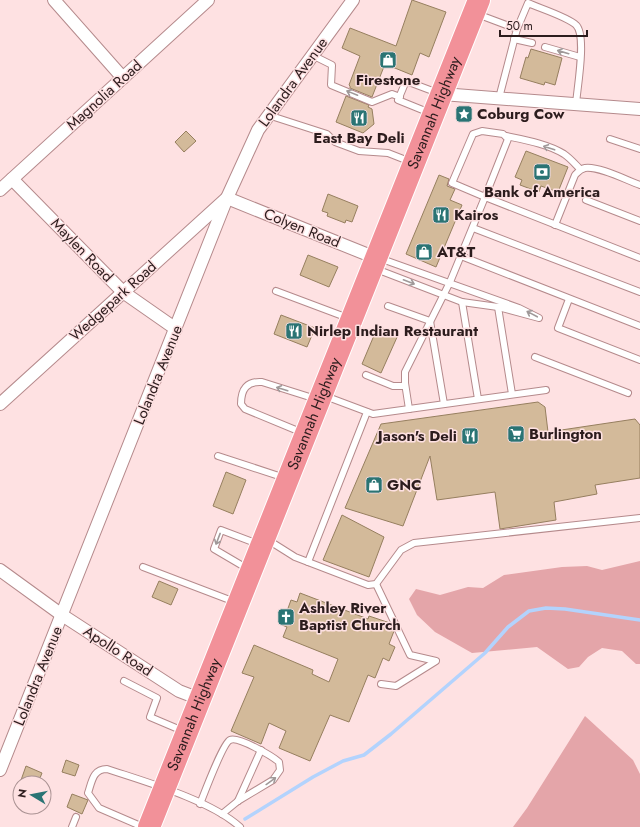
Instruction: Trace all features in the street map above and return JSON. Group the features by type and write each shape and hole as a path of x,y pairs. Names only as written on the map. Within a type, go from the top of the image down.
{"highway":[{"name":"Savannah Highway","path":"149,827 476,7"}],"street":[{"path":"54,0 123,78"},
{"name":"Magnolia Road","path":"0,190 208,0"},
{"name":"Lolandra Avenue","path":"0,770 176,330 227,198 258,130 353,0"},
{"path":"442,94 640,109"},
{"name":"Maylen Road","path":"12,179 123,292 176,330"},
{"name":"Colyen Road","path":"227,198 374,263"},
{"name":"Wedgepark Road","path":"0,404 227,198"},
{"name":"Apollo Road","path":"0,570 62,615 179,691 200,700"}],"lane":[{"path":"499,98 514,38 528,3 576,24 578,27 580,38 580,57 576,104"},
{"path":"476,7 517,29"},
{"path":"514,38 532,43"},
{"path":"545,47 580,57"},
{"path":"312,56 332,65 331,85 372,102 392,94 400,97"},
{"path":"433,114 398,100 406,81 442,94"},
{"path":"268,116 327,134 335,142 359,151 388,153 414,163"},
{"path":"580,170 565,155 557,150 503,134 475,132 452,183 640,258"},
{"path":"409,409 405,372 450,282 508,139 506,136"},
{"path":"610,139 640,149"},
{"path":"556,225 575,175 580,170 587,168 598,169 640,185"},
{"path":"586,200 640,221"},
{"path":"473,228 640,292"},
{"path":"461,256 640,326"},
{"path":"374,263 450,282 519,308 539,318 498,307 462,302 443,295 374,263"},
{"path":"276,291 352,320"},
{"path":"569,299 558,328 640,360"},
{"path":"462,302 478,399"},
{"path":"388,306 430,321"},
{"path":"498,307 512,394"},
{"path":"430,321 444,404"},
{"path":"535,357 628,392"},
{"path":"366,375 393,386 406,386"},
{"path":"306,434 244,409 241,404 242,393 246,385 253,382 262,382 321,397 373,414 546,390"},
{"path":"308,562 367,412"},
{"path":"218,456 288,479"},
{"path":"252,571 214,549 221,530 263,542 295,557 368,585 376,584 401,550 414,543 640,518"},
{"path":"143,567 238,603"},
{"path":"376,584 410,655 436,660 396,686 381,684"},
{"path":"124,681 157,698 150,717 187,733"},
{"path":"200,804 218,760 230,739 239,740 261,750 279,762 279,775 238,801 222,814"},
{"path":"238,801 261,750"},
{"path":"143,827 96,805 88,793 95,773 101,769 108,769 165,788 222,814 240,827"},
{"path":"72,827 76,817"}],"shaded area":[{"path":"640,561 640,664 636,664 622,651 602,648 588,657 579,667 568,669 537,647 472,653 435,632 417,615 409,599 416,589 440,595 468,587 483,588 504,575 562,567 587,566 602,570"},
{"path":"585,716 633,760 640,774 640,827 513,827 527,808"}],"building":[{"path":"412,0 446,12 429,57 420,53 412,75 385,64 372,97 350,88 349,85 360,56 342,48 350,28 396,46"},
{"path":"531,49 562,58 555,85 545,82 544,85 520,78 526,57 528,58"},
{"path":"346,96 369,105 368,107 372,109 374,124 363,133 336,122"},
{"path":"186,131 196,141 184,152 175,142"},
{"name":"Bank of America","path":"526,151 568,167 558,192 541,186 539,192 520,185 522,180 515,177"},
{"path":"439,175 449,179 447,186 455,189 450,200 462,205 436,267 406,254"},
{"path":"328,194 358,206 352,222 346,220 345,223 327,216 328,213 322,211"},
{"path":"308,255 338,267 329,287 300,275"},
{"name":"Nirlep Indian Restaurant","path":"281,315 315,328 307,347 274,334"},
{"path":"378,326 398,335 381,373 362,364"},
{"path":"538,402 545,407 548,432 635,419 640,425 640,478 595,485 597,494 554,502 556,520 500,529 495,492 437,500 430,456 403,526 345,508 381,424"},
{"path":"226,472 246,480 233,514 213,506"},
{"path":"342,515 384,537 369,577 323,560"},
{"path":"159,581 178,589 171,605 152,597"},
{"path":"300,593 368,619 369,616 390,623 394,631 389,644 395,647 389,661 383,658 375,678 368,675 349,722 330,715 310,761 279,748 286,731 269,723 261,744 231,731 254,677 242,673 254,645 313,670 312,674 329,682 338,659 283,637 287,627 282,625 291,600 297,602"},
{"path":"66,760 79,765 75,776 62,772"},
{"path":"26,766 42,773 41,775 23,775"},
{"path":"72,794 88,800 82,814 67,807"}],"waterway":[{"path":"245,819 313,777 343,761 364,755 391,734 485,653 508,627 529,611 546,608 565,609 640,620"}],"place":[{"name":"Firestone","path":"388,60"},
{"name":"Coburg Cow","path":"464,114"},
{"name":"East Bay Deli","path":"359,118"},
{"name":"Bank of America","path":"542,172"},
{"name":"Kairos","path":"441,215"},
{"name":"AT&T","path":"424,252"},
{"name":"Nirlep Indian Restaurant","path":"294,331"},
{"name":"Burlington","path":"516,434"},
{"name":"Jason's Deli","path":"470,436"},
{"name":"GNC","path":"374,485"},
{"name":"Ashley River Baptist Church","path":"286,617"}]}
